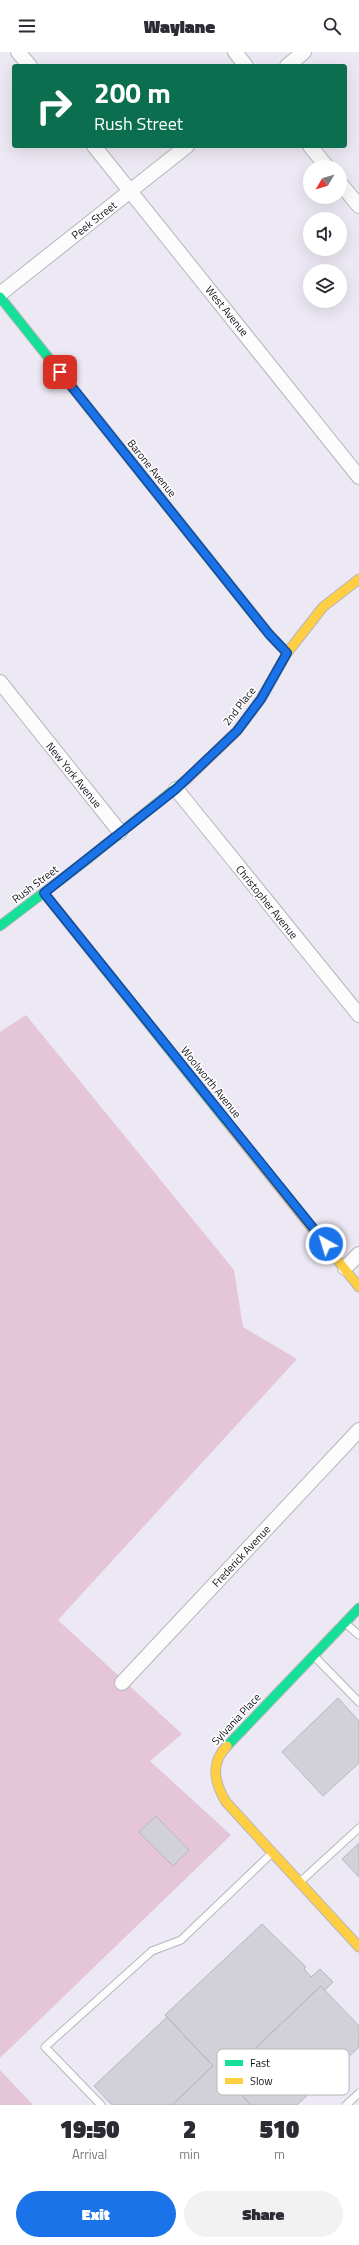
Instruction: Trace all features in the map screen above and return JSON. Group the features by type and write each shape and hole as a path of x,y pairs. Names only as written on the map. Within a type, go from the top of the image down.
{"street":[{"path":"18,52 28,64"},
{"path":"234,52 244,64"},
{"path":"289,64 304,52"},
{"name":"West Avenue","path":"96,148 359,477"},
{"name":"Peek Street","path":"0,296 184,148"},
{"path":"312,148 321,160"},
{"path":"347,191 359,206"},
{"name":"Barone Avenue","path":"0,296 269,634 287,653"},
{"name":"2nd Place","path":"120,832 176,789 237,731 261,699 287,653 323,607 359,579"},
{"name":"New York Avenue","path":"0,682 120,832"},
{"name":"Christopher Avenue","path":"176,789 359,1015"},
{"name":"Rush Street","path":"0,926 84,862 120,832"},
{"name":"Woolworth Avenue","path":"44,893 359,1286"},
{"path":"345,1268 359,1254"},
{"name":"Frederick Avenue","path":"122,1683 359,1430"},
{"name":"Sylvania Place","path":"359,1608 221,1752 215,1761 214,1775 221,1794 359,1947"}],"lane":[{"path":"345,1623 359,1635"},
{"path":"314,1655 359,1702"},
{"path":"300,1882 359,1828"},
{"path":"101,2105 45,2047 152,1951 181,1940 273,1853"},
{"path":"346,2105 359,2093"}],"shaded area":[{"path":"26,1015 234,1270 243,1327 297,1359 58,1620 182,1734 150,1761 231,1835 0,2058 0,1032"},
{"path":"0,2070 33,2105 0,2105"}],"building":[{"path":"338,1698 359,1721 359,1763 323,1796 282,1752"},
{"path":"156,1816 189,1850 173,1866 139,1832"},
{"path":"359,1843 359,1877 342,1859"},
{"path":"262,1924 306,1967 304,1969 311,1977 320,1969 333,1982 325,1990 321,1986 255,2049 217,2049 217,2095 242,2095 251,2105 172,2105 213,2066 165,2015"},
{"path":"321,1986 359,2026 359,2047 349,2056 349,2049 255,2049"},
{"path":"167,2017 213,2066 172,2105 112,2105 94,2086"},
{"path":"242,2095 308,2095 297,2105 251,2105"}],"traffic: fast":[{"path":"0,297 269,634 287,653"},
{"path":"0,926 84,862 187,779"},
{"path":"44,893 227,1122"},
{"path":"227,1746 359,1608"}],"traffic: slow":[{"path":"187,779 237,731 261,699 287,653 323,607 359,579"},
{"path":"227,1122 359,1287"},
{"path":"227,1746 218,1759 216,1766 217,1780 226,1802 359,1947"}],"route":[{"path":"60,372 269,634 287,653 261,699 237,731 176,789 44,893 326,1244"}]}
